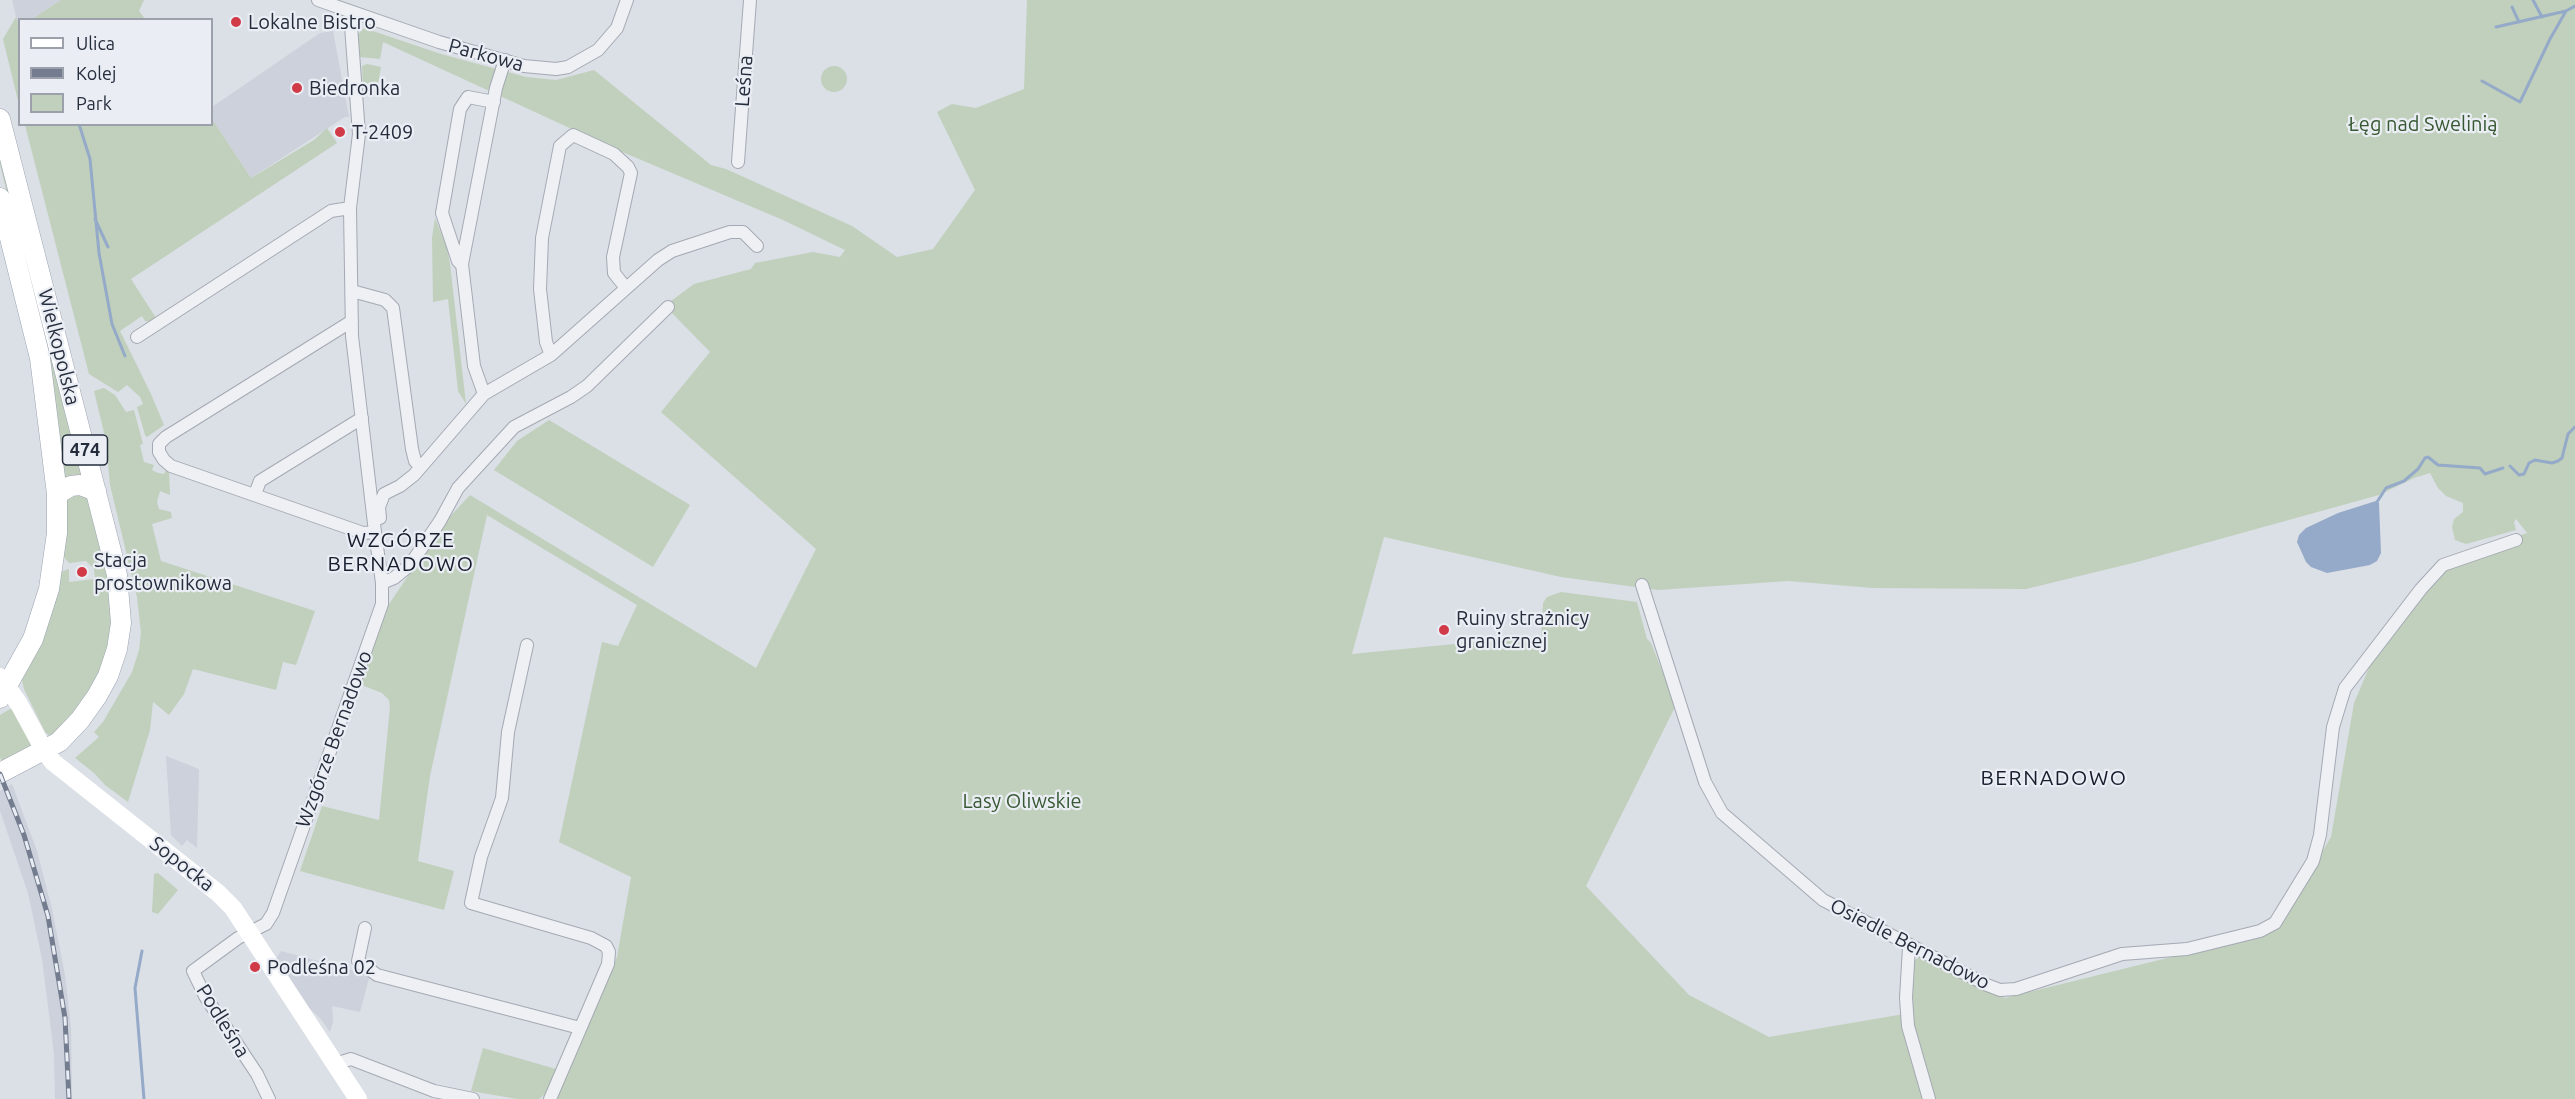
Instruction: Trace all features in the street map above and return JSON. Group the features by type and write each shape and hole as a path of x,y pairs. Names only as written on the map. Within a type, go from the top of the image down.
{"main road":[{"name":"Wielkopolska","path":"0,119 117,575 121,623 117,649 108,676 92,705 69,732 44,750 0,773"},
{"name":"Wielkopolska","path":"0,198 40,358 57,494 57,533 49,589 33,639 2,687"},
{"path":"57,494 71,486 80,485 96,491"},
{"name":"Sopocka","path":"2,687 44,750 61,769 218,893 233,908 358,1099"}],"street":[{"name":"Parkowa","path":"318,0 439,42 524,66 556,69 568,67 586,59 598,50 613,34 627,0"},
{"name":"Leśna","path":"738,162 750,0"},
{"name":"Wzgórze Bernadowo","path":"251,934 266,924 273,913 382,604 382,583 352,321 350,208 359,134 351,26 356,14"},
{"path":"484,394 474,366 462,264 494,102 505,60"},
{"path":"462,264 458,261 442,213 460,109 468,97 494,102"},
{"path":"551,355 546,342 540,289 542,238 560,146 573,135 614,154 631,173 613,257 614,273 626,288"},
{"path":"137,337 331,211 350,208"},
{"name":"Wzgórze Bernadowo","path":"375,532 381,521 378,507 384,494 409,480 484,394 551,355 626,288 672,251 730,232 743,232 757,246"},
{"path":"352,291 385,300 392,306 412,449 415,461 421,467"},
{"path":"382,583 394,578 410,565 440,521 458,488 514,427 587,386 668,307"},
{"path":"352,321 166,437 159,444 159,452 171,466 363,533 375,532"},
{"path":"255,494 260,481 362,418"},
{"name":"Osiedle Bernadowo","path":"1642,585 1705,782 1722,813 1823,900 1909,947 2000,990 2016,989 2122,954 2187,949 2269,927 2279,917 2313,861 2320,835 2333,727 2345,688 2421,589 2443,565 2516,540"},
{"path":"526,645 508,732 502,798 495,824 481,857 471,903 591,938 606,946 609,952 608,964 550,1099"},
{"path":"365,928 358,961 377,975 580,1028"},
{"name":"Podleśna","path":"251,934 238,938 193,972 205,996 257,1074 269,1099"},
{"path":"1909,947 1906,998 1908,1026 1929,1099"},
{"path":"334,1064 351,1059 434,1091 473,1099"}],"shaded area":[{"path":"12,0 61,0 34,18 18,18 18,25"},
{"path":"333,31 349,117 345,117 251,178 213,121 213,106 320,33"},
{"path":"166,756 199,769 197,848 187,840 182,846 171,835"},
{"path":"12,784 37,851 52,909 65,975 71,1027 72,1099 55,1099 54,1054 42,959 28,893 0,811 0,791"},
{"path":"281,951 370,975 360,1012 332,1006 333,1022 330,1032 308,1007 276,959"}],"green space":[{"path":"61,0 144,0 139,11 144,18 34,18"},
{"name":"Lasy Oliwskie","path":"1027,0 2575,0 2575,1099 555,1099 617,957 631,877 559,842 602,642 618,646 637,605 487,515 430,776 418,861 454,871 444,910 300,871 322,806 379,820 389,700 382,693 359,684 385,610 444,523 470,495 756,668 816,549 661,412 710,352 670,311 667,304 694,284 751,269 755,263 813,252 840,257 845,250 783,220 613,148 383,42 380,59 360,57 358,34 364,28 441,54 526,77 556,80 594,70 711,165 726,169 852,226 897,257 933,249 975,190 937,112 952,104 976,108 1024,89","holes":["2430,473 2438,488 2446,496 2463,503 2463,512 2454,519 2452,527 2455,540 2466,544 2516,530 2514,522 2516,519 2527,533 2440,561 2383,635 2354,703 2331,837 2273,932 2005,998 1921,957 1912,961 1910,1013 1769,1037 1689,995 1586,886 1674,709 1673,698 1651,643 1647,639 1637,602 1561,592 1547,597 1543,603 1541,638 1526,637 1352,654 1384,537 1561,577 1658,590 1788,581 1873,588 2026,589 2137,562 2379,495"]},
{"path":"16,17 18,22 18,101 3,39"},
{"path":"367,64 381,67 378,84 371,91 363,89 362,66"},
{"path":"834,66 843,70 847,79 843,88 834,92 825,88 821,79 825,70"},
{"path":"213,121 251,178 314,140 327,128 337,143 131,279 156,318 150,322 145,321 142,316 120,331 164,425 147,437 137,407 143,404 140,397 127,385 118,392 89,374 25,126 213,126"},
{"path":"0,145 86,482 64,485 21,249 0,165"},
{"path":"435,218 447,248 450,264 466,404 458,391 448,299 433,302 432,238"},
{"path":"104,388 115,395 126,412 134,410 143,444 140,445 144,462 154,465 152,470 158,473 164,474 166,470 169,471 170,495 160,491 157,502 159,509 171,512 172,518 152,524 161,561 315,611 296,665 283,662 276,690 193,669 184,694 169,715 153,702 150,730 128,802 75,758 99,737 94,732 103,722 132,672 139,650 141,633 137,597 110,485 106,441 94,391"},
{"path":"549,420 690,505 653,567 494,470 517,441"},
{"path":"72,494 88,496 116,601 109,657 88,701 55,736 50,736 45,732 24,689 21,676 60,572 69,569 69,582 95,579 94,569 86,561 69,563 61,554 65,500"},
{"path":"10,709 15,711 34,745 3,764 0,757 0,715"},
{"path":"158,873 178,890 158,914 152,912 154,874"},
{"path":"483,1048 556,1069 545,1094 539,1099 517,1099 471,1091"}],"water":[{"path":"2376,501 2379,503 2381,553 2377,561 2370,565 2327,573 2311,567 2306,562 2297,542 2299,535 2306,528 2338,513"}],"waterway":[{"path":"2533,0 2542,17"},
{"path":"2496,27 2566,11 2575,6"},
{"path":"2512,7 2519,22"},
{"path":"2482,81 2520,102 2566,11"},
{"path":"80,126 90,159 99,253 112,324 125,356"},
{"path":"95,219 108,247"},
{"path":"2510,466 2519,475 2524,474 2529,463 2535,460 2552,463 2558,461 2562,458 2568,434 2575,427"},
{"path":"2377,502 2386,488 2404,481 2428,457 2438,465 2480,468 2485,474 2503,468"},
{"path":"142,951 135,988 144,1099"}],"railway":[{"path":"0,774 24,835 48,916 65,1018 69,1099"}],"place":[{"name":"Lokalne Bistro","path":"236,22"},
{"name":"Biedronka","path":"297,88"},
{"name":"T-2409","path":"340,132"},
{"name":"Stacja prostownikowa","path":"82,572"},
{"name":"Ruiny strażnicy granicznej","path":"1444,630"},
{"name":"Podleśna 02","path":"255,967"}],"district":[{"name":"WZGÓRZE BERNADOWO","path":"401,552"},
{"name":"BERNADOWO","path":"2054,778"}],"park label":[{"name":"Łęg nad Swelinią","path":"2423,124"}]}
